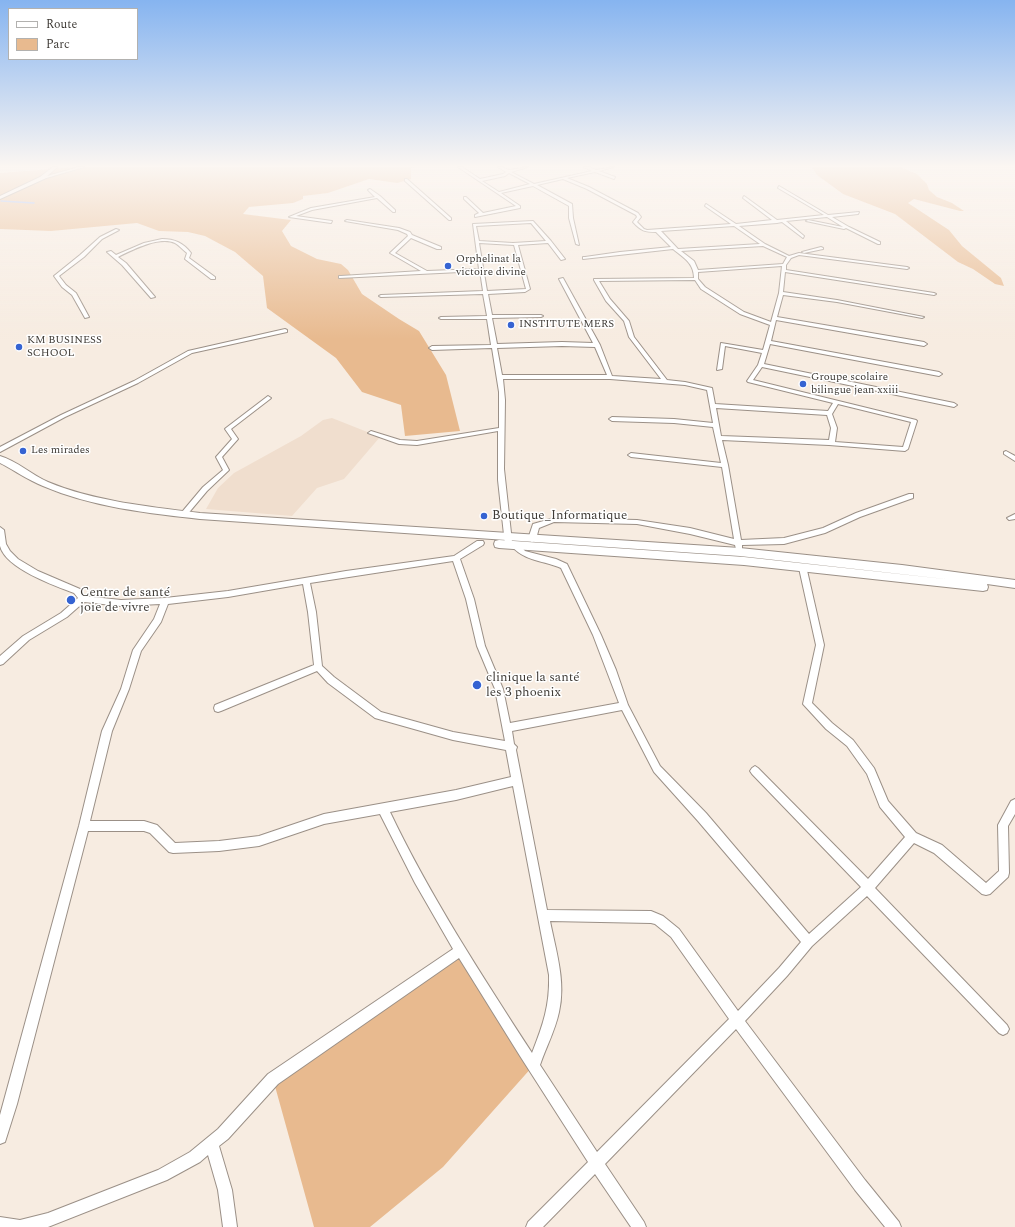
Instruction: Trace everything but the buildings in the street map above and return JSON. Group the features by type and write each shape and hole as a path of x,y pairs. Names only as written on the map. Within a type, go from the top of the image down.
{"main road":[{"path":"0,459 46,484 82,496 142,509 511,543 744,561 1015,592"},
{"path":"0,468 44,491 81,503 140,515 191,522 480,543 511,543 532,539 739,547 1015,584"}],"street":[{"path":"368,224 399,229 409,233 410,236 439,248"},
{"path":"488,224 474,225 473,227 477,242 500,377 503,406 502,491 511,543 523,553 553,561 564,566 602,646 621,692 624,706 657,769 702,817 808,942"},
{"path":"534,224 550,242 562,259"},
{"path":"573,224 578,244"},
{"path":"637,224 643,230 658,232 754,224"},
{"path":"734,224 764,245 789,257"},
{"path":"787,224 803,237"},
{"path":"828,224 848,228"},
{"path":"842,224 879,243"},
{"path":"87,316 72,291 64,286 56,276 82,256 101,238 117,230"},
{"path":"658,232 692,262 696,271 696,279 703,288 742,313 772,324"},
{"path":"410,236 392,253 426,272"},
{"path":"115,257 146,244 164,240 176,242 189,253 187,258 213,278"},
{"path":"477,242 516,244 550,242"},
{"path":"381,296 525,291 528,289 516,244"},
{"path":"585,258 620,253 764,245"},
{"path":"718,438 829,443 905,449 914,421 750,381 761,365 768,342 781,294 785,271 784,265 789,257 821,248"},
{"path":"109,252 124,264 153,297"},
{"path":"799,254 907,268"},
{"path":"696,271 784,265"},
{"path":"341,277 482,270"},
{"path":"785,271 934,294"},
{"path":"561,279 597,345 610,377"},
{"path":"665,381 632,337 626,321 608,300 596,280 696,279"},
{"path":"781,294 837,301 922,317"},
{"path":"442,318 541,316"},
{"path":"774,318 924,344"},
{"path":"0,450 63,416 136,382 190,352 285,331"},
{"path":"768,342 938,374"},
{"path":"432,348 562,344 597,345"},
{"path":"719,369 723,344 765,352"},
{"path":"761,365 954,405"},
{"path":"500,377 610,377 634,381 689,383 710,389 739,547"},
{"path":"184,514 205,489 226,470 219,457 236,440 228,429 268,398"},
{"path":"829,413 837,402"},
{"path":"713,406 829,413"},
{"path":"829,413 834,428 832,441 829,443"},
{"path":"612,419 674,421 716,425"},
{"path":"371,433 399,442 417,443 502,429"},
{"path":"1006,453 1015,459"},
{"path":"631,455 725,465"},
{"path":"532,539 536,526 554,520 637,522 690,531 739,547 784,542 825,530 858,515 911,496"},
{"path":"0,532 0,539 3,546 20,564 49,582 77,590 82,599"},
{"path":"0,661 26,638 60,617 82,599 121,603 165,601 228,594 306,582 346,574 456,558 480,543"},
{"path":"456,558 470,599 481,646 499,689 512,747 555,979 553,1011 533,1066"},
{"path":"803,568 820,645 807,704 829,726 850,743 871,771 884,804 912,837 938,849 986,890 1004,873 1003,825 1015,804"},
{"path":"306,582 312,612 318,666 331,680 378,715 453,736 512,747"},
{"path":"0,1137 84,826 107,731 125,689 137,650 158,620 165,601"},
{"path":"218,708 318,666"},
{"path":"508,728 624,706"},
{"path":"755,771 1003,1029"},
{"path":"84,826 144,826 152,829 173,848 259,841 324,819 456,795 517,780"},
{"path":"383,808 417,877 460,950 533,1066 639,1227"},
{"path":"533,1227 783,972 808,942 868,888 912,837"},
{"path":"543,915 651,917 659,920 675,933 736,1020 860,1185 894,1227"},
{"path":"0,1224 20,1227 48,1220 162,1175 195,1157 223,1134 273,1079 460,950"},
{"path":"211,1143 225,1190 230,1227"}],"shaded area":[{"path":"332,418 380,437 344,479 317,488 292,516 206,509 218,488 234,473 301,436 323,420"}],"green space":[{"path":"0,224 123,224 51,231 0,229"},
{"path":"140,224 288,224 282,231 291,246 317,259 341,264 348,270 362,294 419,331 446,375 460,431 405,436 401,405 362,392 336,358 267,308 263,276 235,252 205,236 188,232 159,231"},
{"path":"908,224 940,224 949,230 962,246 1001,278 1004,286 995,284 973,269 958,262"},
{"path":"461,950 533,1066 443,1167 370,1227 314,1227 273,1079"}],"place":[{"name":"Orphelinat la victoire divine","path":"448,266"},
{"name":"INSTITUTE MERS","path":"511,325"},
{"name":"KM BUSINESS SCHOOL","path":"19,347"},
{"name":"Groupe scolaire bilingue jean xxiii","path":"803,384"},
{"name":"Les mirades","path":"23,451"},
{"name":"Boutique_Informatique","path":"484,516"},
{"name":"Centre de santé joie de vivre","path":"71,600"},
{"name":"clinique la santé les 3 phoenix","path":"477,685"}]}
